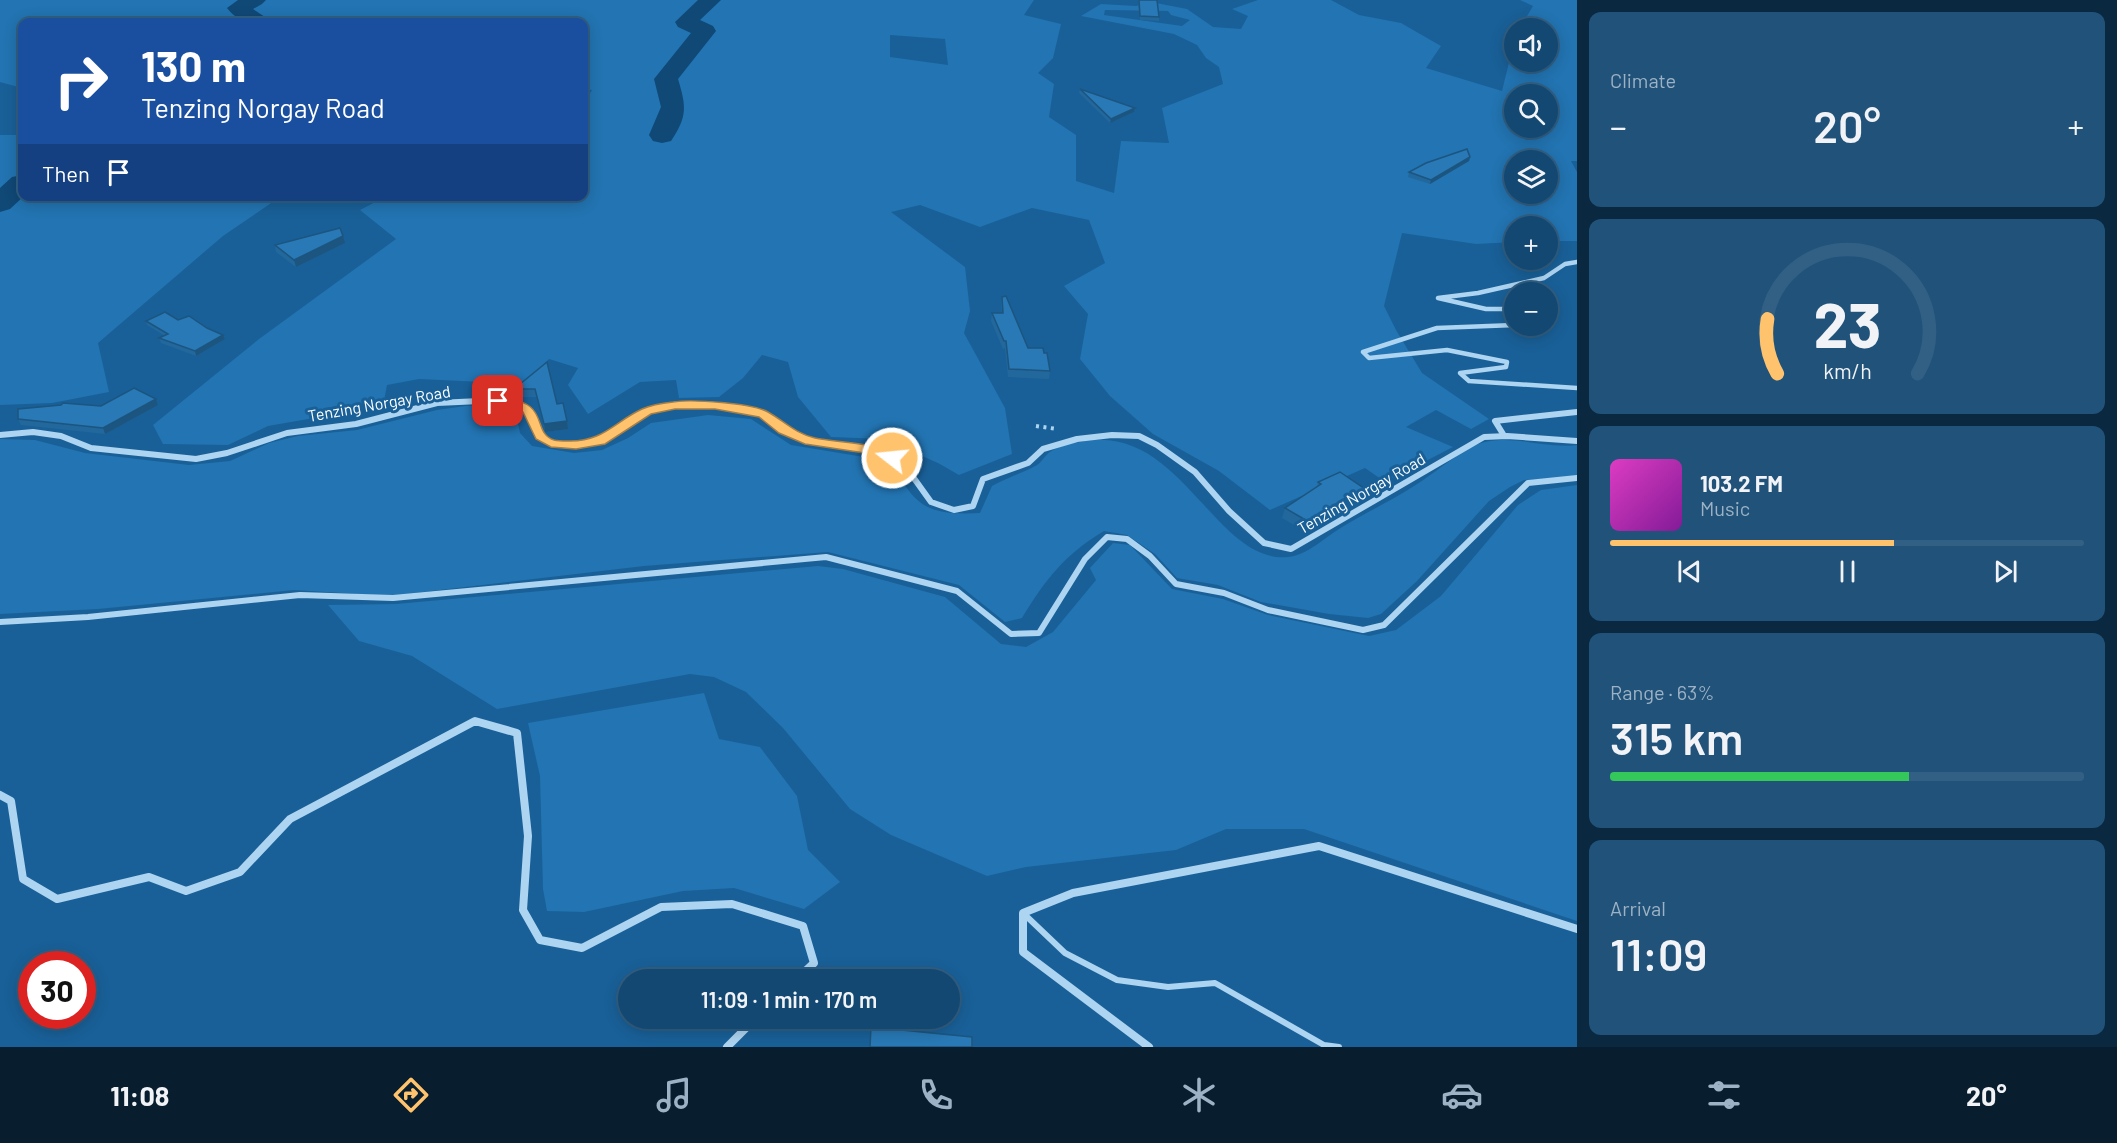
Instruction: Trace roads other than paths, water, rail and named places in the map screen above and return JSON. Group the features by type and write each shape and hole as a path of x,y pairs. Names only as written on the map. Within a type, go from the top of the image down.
{"street":[{"path":"1526,282 1544,278 1565,264 1577,262"},
{"path":"1504,287 1438,298 1486,309 1504,309"},
{"path":"1504,325 1437,328 1363,352 1368,358 1448,350 1507,362 1506,367 1460,373 1469,381 1577,388"},
{"name":"Tenzing Norgay Road","path":"0,435 33,432 61,436 91,448 196,459 227,453 287,433 356,424 436,404 480,401 516,402 529,410 541,436 551,444 576,445 600,441 646,411 675,405 715,405 762,414 783,430 810,441 881,452 903,463 931,502 954,510 973,506 983,479 1028,463 1043,449 1077,439 1112,435 1139,436 1157,445 1195,472 1229,511 1264,543 1291,549 1484,436 1503,434 1541,440 1577,441"},
{"path":"1503,434 1495,421 1577,412"},
{"path":"0,622 88,617 300,595 393,598 826,557 957,591 1011,634 1039,633 1052,616 1077,567 1090,550 1107,537 1127,539 1150,556 1176,584 1224,593 1268,610 1364,630 1384,625 1528,483 1577,478"},
{"path":"0,795 11,801 23,879 57,899 149,878 186,891 240,872 290,819 476,721 517,733 528,836 523,910 540,940 582,948 661,907 732,904 803,926 813,963 807,969"},
{"path":"1149,1047 1023,952 1023,913 1072,893 1319,846 1577,929"},
{"path":"727,1047 745,1029"}],"lane":[{"path":"1023,913 1065,953 1117,980 1168,987 1215,982 1324,1045 1339,1047"}],"waterway":[{"path":"252,18 238,8 255,0"},
{"path":"662,135 674,107 666,79 705,31 686,22 710,0"},
{"path":"0,203 18,187"}]}
